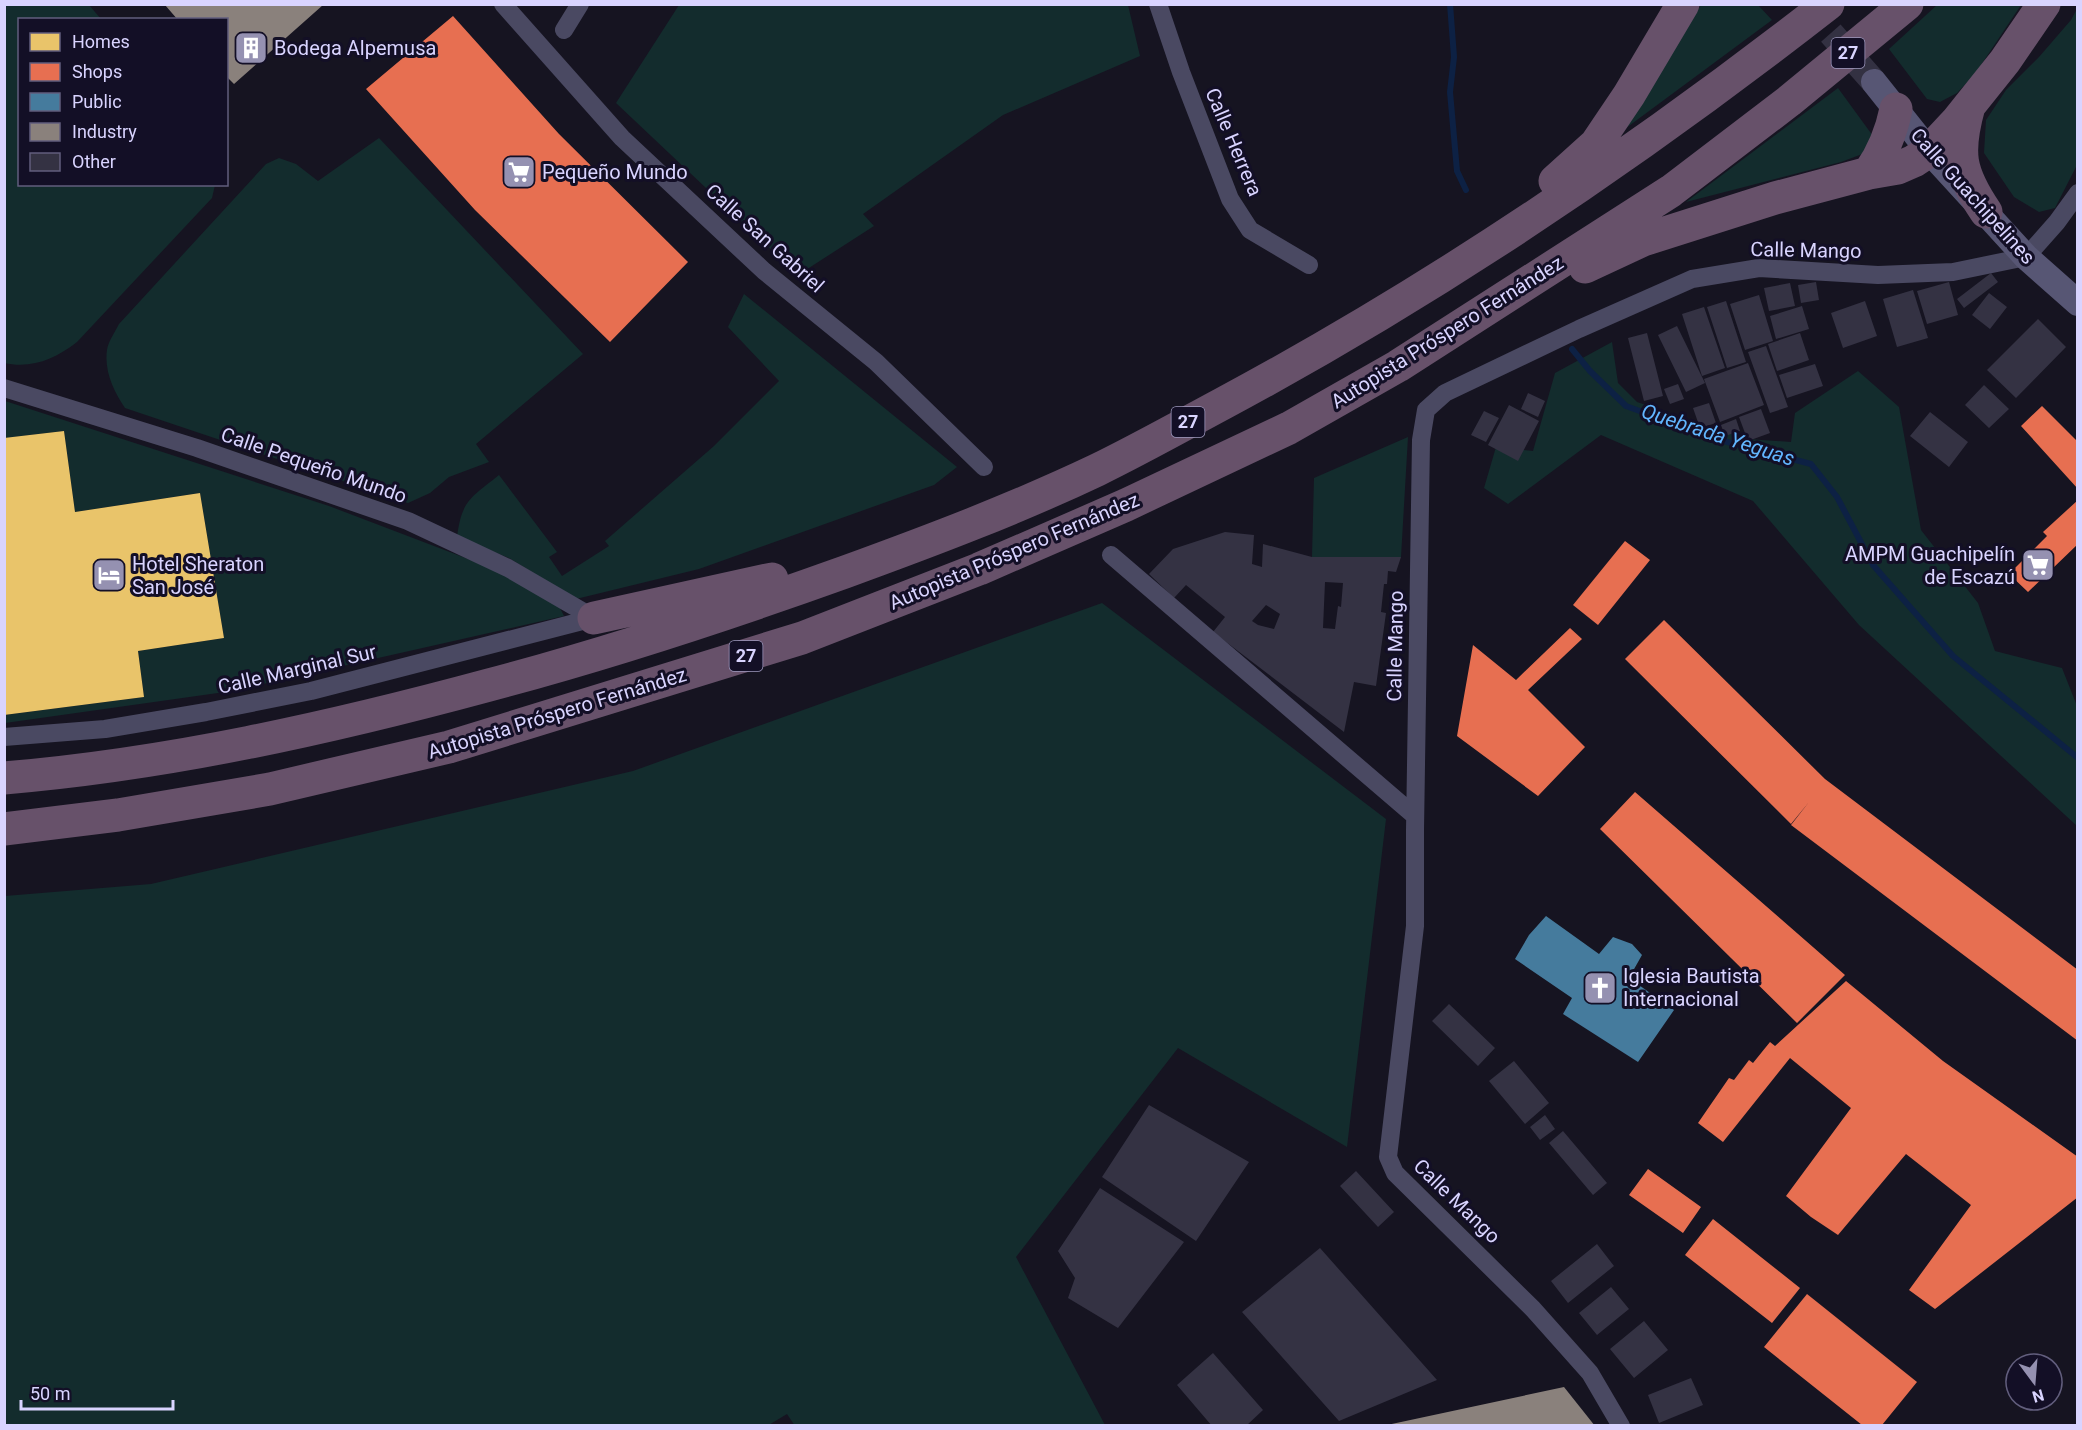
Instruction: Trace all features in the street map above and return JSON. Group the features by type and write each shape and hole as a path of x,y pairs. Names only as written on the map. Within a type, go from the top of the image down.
{"highway":[{"path":"1436,280 1529,205 1596,144 1629,95 1683,4"},
{"name":"27","path":"4,778 169,759 399,710 558,667 715,617 928,541 1096,470 1299,363 1436,280 1655,134 1828,4"},
{"name":"Autopista Próspero Fernández","path":"4,829 118,815 270,789 449,747 802,638 979,569 1148,495 1289,428 1398,366 1671,191 1789,101 1907,4"},
{"path":"1438,340 1563,277 1643,240 1775,198 1869,173 1898,168 1914,161 1929,151 1957,121 2005,62 2044,4"},
{"path":"1969,104 1961,132 1961,161 1970,189 1986,212"},
{"path":"1869,173 1882,154 1891,132 1896,109"},
{"path":"594,618 752,584 928,541"}],"street":[{"name":"Calle San Gabriel","path":"503,4 622,138 764,271 876,362 984,467"},
{"path":"564,30 580,4"},
{"name":"Calle Herrera","path":"1158,4 1180,72 1230,199 1250,230 1309,265"},
{"name":"Calle Guachipelines","path":"1874,82 1929,151 2026,257 2078,303"},
{"path":"2026,257 2057,222 2078,193"},
{"name":"Calle Mango","path":"1621,1425 1590,1373 1533,1309 1395,1173 1388,1157 1415,926 1421,440 1426,410 1445,393 1579,329 1692,279 1759,268 1878,275 1953,272 2026,257"},
{"name":"Calle Pequeño Mundo","path":"4,388 197,448 408,521 508,568 594,618"},
{"path":"1111,555 1415,816"},
{"name":"Calle Marginal Sur","path":"4,737 105,729 230,708 310,691 594,618"}],"green space":[{"path":"4,5 89,5 100,18 18,18 18,186 215,186 212,198 77,342 43,361 24,365 4,363"},
{"path":"679,5 1128,5 1140,56 1003,115 863,214 874,226 798,275 616,103"},
{"path":"1701,5 1758,5 1772,20 1618,134"},
{"path":"1937,5 2021,5 1975,74 1957,93 1940,102 1927,99 1889,49"},
{"path":"2077,9 2077,165 2055,208 2039,212 2014,197 1984,153 1986,120 2006,90 2039,57 2071,20"},
{"path":"1838,88 1873,136 1865,153 1841,162 1686,202"},
{"path":"379,138 583,354 476,444 489,462 449,477 430,493 408,503 125,408 108,373 106,358 110,340 119,324 266,164 279,158 296,164 318,181"},
{"path":"744,294 957,467 934,485 699,569 576,599 509,558 457,537 459,524 469,500 499,475 557,552 549,557 562,576 609,546 605,541 714,446 779,381 728,327"},
{"path":"1612,342 1618,383 1637,402 1747,439 1791,442 1795,413 1858,371 1899,407 1921,530 1978,603 1995,651 2062,668 2077,706 2077,826 1859,625 1753,501 1601,435 1508,504 1484,488 1496,447 1533,451 1555,373"},
{"path":"5,401 329,506 476,562 521,582 559,606 564,616 232,691 5,723 4,715 144,697 138,651 224,638 200,493 75,512 64,431 5,438"},
{"path":"1408,437 1401,557 1312,557 1314,478"},
{"path":"1102,603 1386,819 1347,1147 1178,1048 1016,1257 1105,1425 795,1426 787,1414 767,1426 5,1425 5,896 151,884 633,771"}],"building: Homes":[{"name":"Hotel Sheraton San José","path":"64,431 75,512 200,493 224,638 138,651 144,697 4,715 4,438"}],"building: Shops":[{"name":"Pequeño Mundo","path":"453,16 559,134 688,262 610,342 475,210 366,89"},
{"path":"2042,406 2078,442 2078,489 2021,426"},
{"path":"2078,500 2078,544 2028,592 2009,574 2047,536 2043,532"},
{"path":"1625,541 1650,560 1598,625 1573,605"},
{"path":"1664,620 1825,779 2078,970 2078,1041 1791,825 1809,802 1791,824 1625,659"},
{"path":"1570,628 1582,639 1528,690 1585,747 1538,796 1457,736 1473,645 1516,680"},
{"path":"1635,792 1845,975 1797,1023 1600,829"},
{"path":"1846,981 1943,1061 2078,1157 2078,1197 1935,1309 1909,1290 1971,1205 1906,1154 1838,1235 1811,1217 1786,1196 1851,1108 1790,1058 1723,1142 1698,1123 1729,1078 1734,1080 1749,1060 1753,1063 1770,1042 1775,1046"},
{"path":"1648,1169 1701,1207 1683,1233 1629,1195"},
{"path":"1713,1219 1800,1288 1772,1323 1685,1255"},
{"path":"1807,1294 1917,1382 1882,1425 1862,1425 1764,1347"}],"building: Public":[{"name":"Iglesia Bautista Internacional","path":"1546,916 1599,954 1613,937 1632,944 1642,955 1629,978 1674,1010 1638,1062 1563,1014 1572,998 1515,959 1529,935"}],"building: Industry":[{"name":"Bodega Alpemusa","path":"165,5 323,5 234,84 228,78 228,18 176,18"},
{"path":"1564,1387 1595,1426 1387,1426 1387,1425"}],"building: Other":[{"path":"1991,273 1998,282 1964,308 1957,299"},
{"path":"1816,282 1819,300 1801,303 1798,285"},
{"path":"1949,282 1958,315 1927,324 1917,291"},
{"path":"1790,283 1795,306 1769,311 1764,288"},
{"path":"1913,290 1928,338 1897,347 1883,299"},
{"path":"1989,293 2007,307 1990,329 1972,315"},
{"path":"1759,295 1773,341 1745,350 1730,304"},
{"path":"1726,301 1746,362 1727,368 1707,307"},
{"path":"1865,301 1877,336 1843,348 1831,313"},
{"path":"1802,306 1809,329 1776,339 1770,316"},
{"path":"1704,307 1725,368 1702,376 1682,314"},
{"path":"2038,319 2066,347 2016,398 1987,370"},
{"path":"1677,326 1705,383 1686,392 1658,335"},
{"path":"1647,333 1663,396 1644,401 1628,338"},
{"path":"1800,333 1809,360 1777,371 1768,344"},
{"path":"1766,346 1788,407 1770,413 1748,352"},
{"path":"1748,363 1764,405 1720,422 1704,379"},
{"path":"1815,364 1823,386 1787,398 1779,375"},
{"path":"1678,384 1684,399 1670,404 1664,389"},
{"path":"1984,385 2009,409 1989,428 1965,405"},
{"path":"1528,393 1545,401 1538,417 1521,409"},
{"path":"1709,403 1716,423 1700,428 1693,408"},
{"path":"1509,405 1539,421 1518,461 1488,445"},
{"path":"1761,409 1770,433 1748,441 1739,417"},
{"path":"1484,411 1499,418 1486,442 1471,435"},
{"path":"1930,412 1968,442 1949,467 1910,436"},
{"path":"1736,419 1740,431 1725,436 1721,425"},
{"path":"1225,532 1254,535 1252,564 1262,567 1263,544 1312,557 1401,557 1396,572 1388,571 1387,584 1384,584 1381,612 1386,613 1376,686 1354,682 1344,732 1213,632 1225,617 1186,585 1174,598 1149,574 1173,549","holes":["1325,582 1343,583 1341,607 1338,606 1335,629 1323,628","1266,605 1280,614 1274,629 1252,621"]},
{"path":"1449,1004 1495,1048 1478,1066 1432,1021"},
{"path":"1514,1061 1549,1103 1525,1124 1489,1081"},
{"path":"1149,1105 1249,1162 1196,1241 1102,1177"},
{"path":"1545,1115 1555,1129 1540,1140 1530,1127"},
{"path":"1563,1131 1607,1183 1593,1195 1549,1143"},
{"path":"1356,1171 1394,1212 1378,1227 1340,1186"},
{"path":"1100,1188 1184,1242 1118,1328 1068,1298 1075,1278 1058,1251"},
{"path":"1597,1244 1614,1266 1568,1303 1551,1281"},
{"path":"1320,1248 1437,1380 1339,1421 1242,1312"},
{"path":"1611,1287 1629,1309 1597,1335 1579,1313"},
{"path":"1644,1321 1668,1350 1634,1378 1610,1349"},
{"path":"1213,1353 1263,1410 1246,1426 1212,1426 1177,1385"},
{"path":"1691,1378 1703,1405 1659,1423 1648,1395"}],"waterway":[{"name":"Quebrada Yeguas","path":"1450,4 1454,57 1450,92 1457,171 1466,190"},
{"name":"Quebrada Yeguas","path":"1572,349 1590,371 1626,406 1716,439 1811,464 1837,497 1873,565 1953,656 2078,758"}],"tunnel":[{"path":"1805,4 1874,82"}],"place":[{"name":"Bodega Alpemusa","path":"251,48"},
{"name":"Pequeño Mundo","path":"519,172"},
{"name":"AMPM Guachipelín de Escazú","path":"2038,565"},
{"name":"Hotel Sheraton San José","path":"109,575"},
{"name":"Iglesia Bautista Internacional","path":"1600,988"}]}
